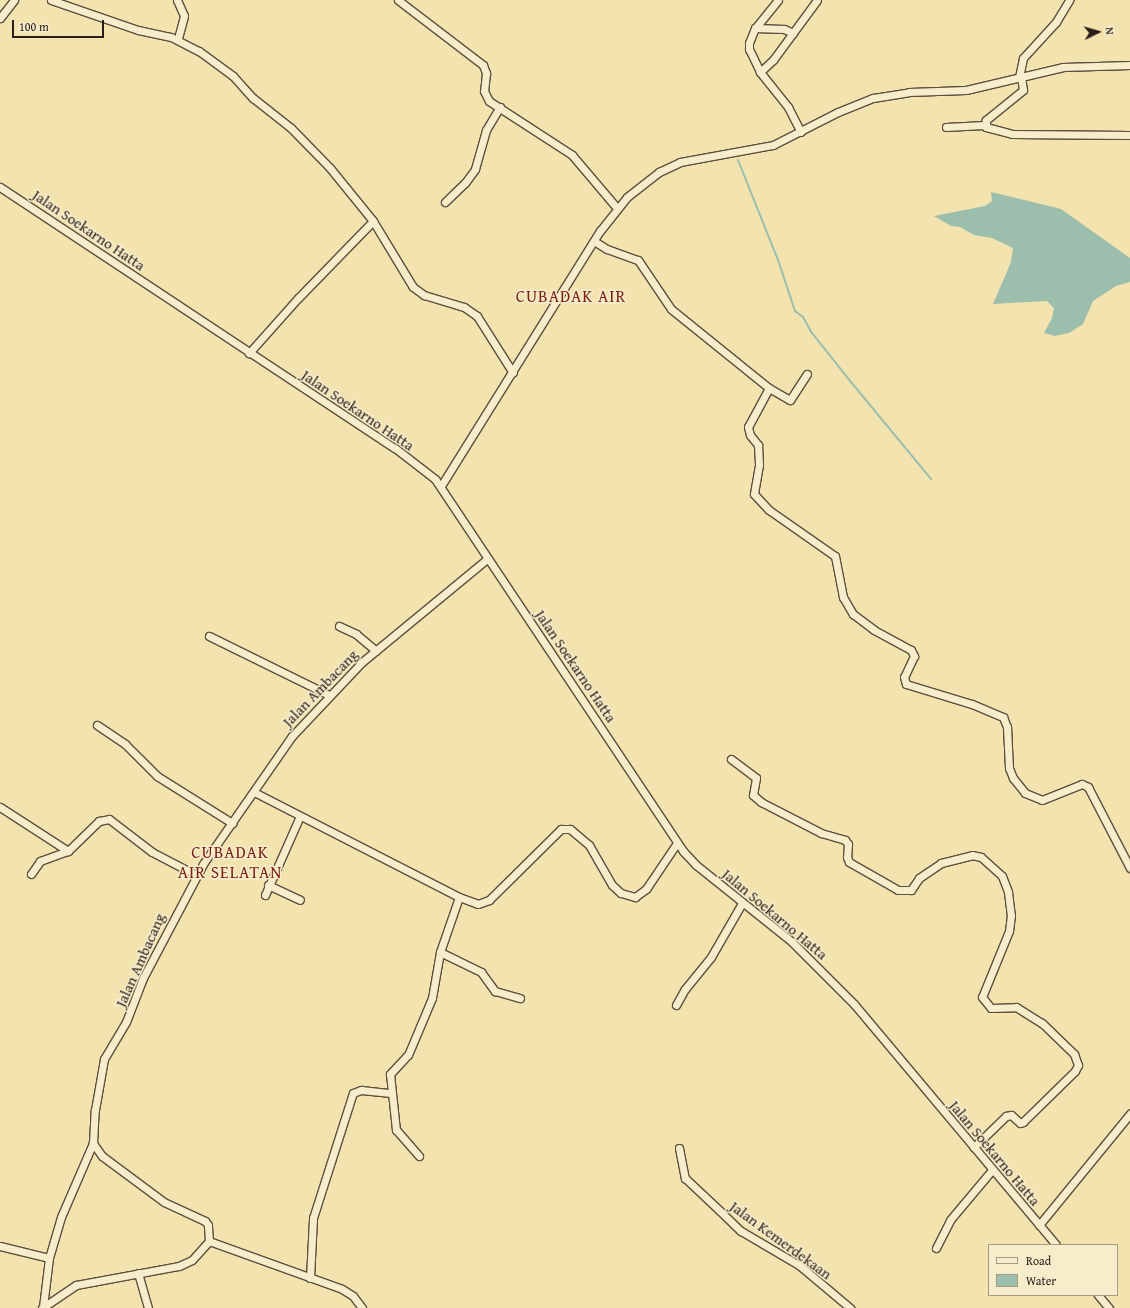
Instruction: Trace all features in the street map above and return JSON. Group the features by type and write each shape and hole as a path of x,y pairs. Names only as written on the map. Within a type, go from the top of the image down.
{"street":[{"path":"0,18 14,0"},
{"path":"51,0 69,3 138,30 178,39 226,70 253,98 276,114 330,168 373,221 413,287 430,297 464,307 477,316 486,327 513,373"},
{"path":"177,0 184,16 178,39"},
{"path":"398,0 484,65 486,98 572,155 618,208"},
{"path":"778,0 755,28 749,43 749,49 760,72 788,107 801,132"},
{"path":"760,72 773,60 817,0"},
{"path":"984,125 991,115 1022,92 1020,77 1023,58 1056,22 1069,0"},
{"path":"755,28 784,29 793,33"},
{"path":"441,486 513,373 594,241 618,208 646,180 680,162 773,146 838,112 873,98 909,92 959,91 1063,67 1130,65"},
{"path":"445,202 465,183 475,169 486,130 500,107"},
{"path":"946,127 984,125 1012,134 1130,135"},
{"name":"Jalan Soekarno Hatta","path":"0,187 249,353 395,448 441,486 677,843 696,865 792,942 849,998 1055,1244"},
{"path":"249,353 302,293 373,221"},
{"path":"594,241 607,249 638,260 671,309 769,388 790,400 807,374"},
{"path":"769,388 748,427 750,435 758,443 759,465 754,492 759,501 836,556 843,597 853,614 874,630 911,650 914,656 904,677 906,684 972,704 1003,717 1007,727 1009,768 1013,778 1026,793 1042,800 1082,784 1088,787 1130,868"},
{"name":"Jalan Ambacang","path":"93,1144 95,1110 104,1059 126,1022 143,978 196,875 292,736 329,695 376,651 488,558"},
{"path":"338,626 356,634 376,651"},
{"path":"209,636 329,695"},
{"path":"97,725 125,744 157,776 232,823"},
{"path":"731,759 756,778 753,795 821,833 845,840 848,844 847,857 849,862 898,890 911,890 919,878 941,863 972,855 981,857 1002,876 1008,892 1011,915 1009,931 982,997 991,1008 1016,1007 1042,1023 1074,1054 1078,1065 1075,1071 1023,1122 1020,1123 1011,1115 1006,1116 974,1147"},
{"path":"254,792 459,897 478,904 485,903 555,833 566,828 594,850 612,885 621,892 635,897 646,889 677,843"},
{"path":"0,806 68,851"},
{"path":"265,895 268,885 300,816"},
{"path":"31,874 40,861 68,851 99,822 106,818 152,852 196,875"},
{"path":"268,885 300,900"},
{"path":"419,1156 396,1130 390,1074 408,1055 412,1048 434,991 440,952 459,897"},
{"path":"676,1005 686,988 711,957 742,903"},
{"path":"440,952 481,972 495,990 520,998"},
{"path":"310,1278 313,1218 353,1093 361,1090 391,1093"},
{"path":"1039,1224 1130,1114"},
{"path":"93,1144 102,1156 164,1202 205,1221 208,1225 209,1240 197,1255 186,1263 76,1285 43,1308 49,1258 61,1217 93,1144"},
{"name":"Jalan Kemerdekaan","path":"679,1148 685,1178 741,1231 799,1265 850,1308"},
{"path":"936,1248 950,1220 992,1170"},
{"path":"209,1240 348,1292 362,1308"},
{"path":"0,1246 49,1258"},
{"path":"138,1273 148,1308"},
{"path":"1099,1296 1109,1308"}],"water":[{"path":"991,192 1061,209 1130,258 1130,282 1116,286 1093,301 1083,324 1069,333 1055,336 1044,333 1052,318 1054,308 1047,301 993,304 1011,262 1013,248 992,238 974,235 960,227 951,226 934,216 985,206 992,201"}],"waterway":[{"path":"738,160 778,260 795,311 803,317 812,333 931,479"}],"district":[{"name":"CUBADAK AIR","path":"571,296"},
{"name":"CUBADAK AIR SELATAN","path":"230,862"}]}
